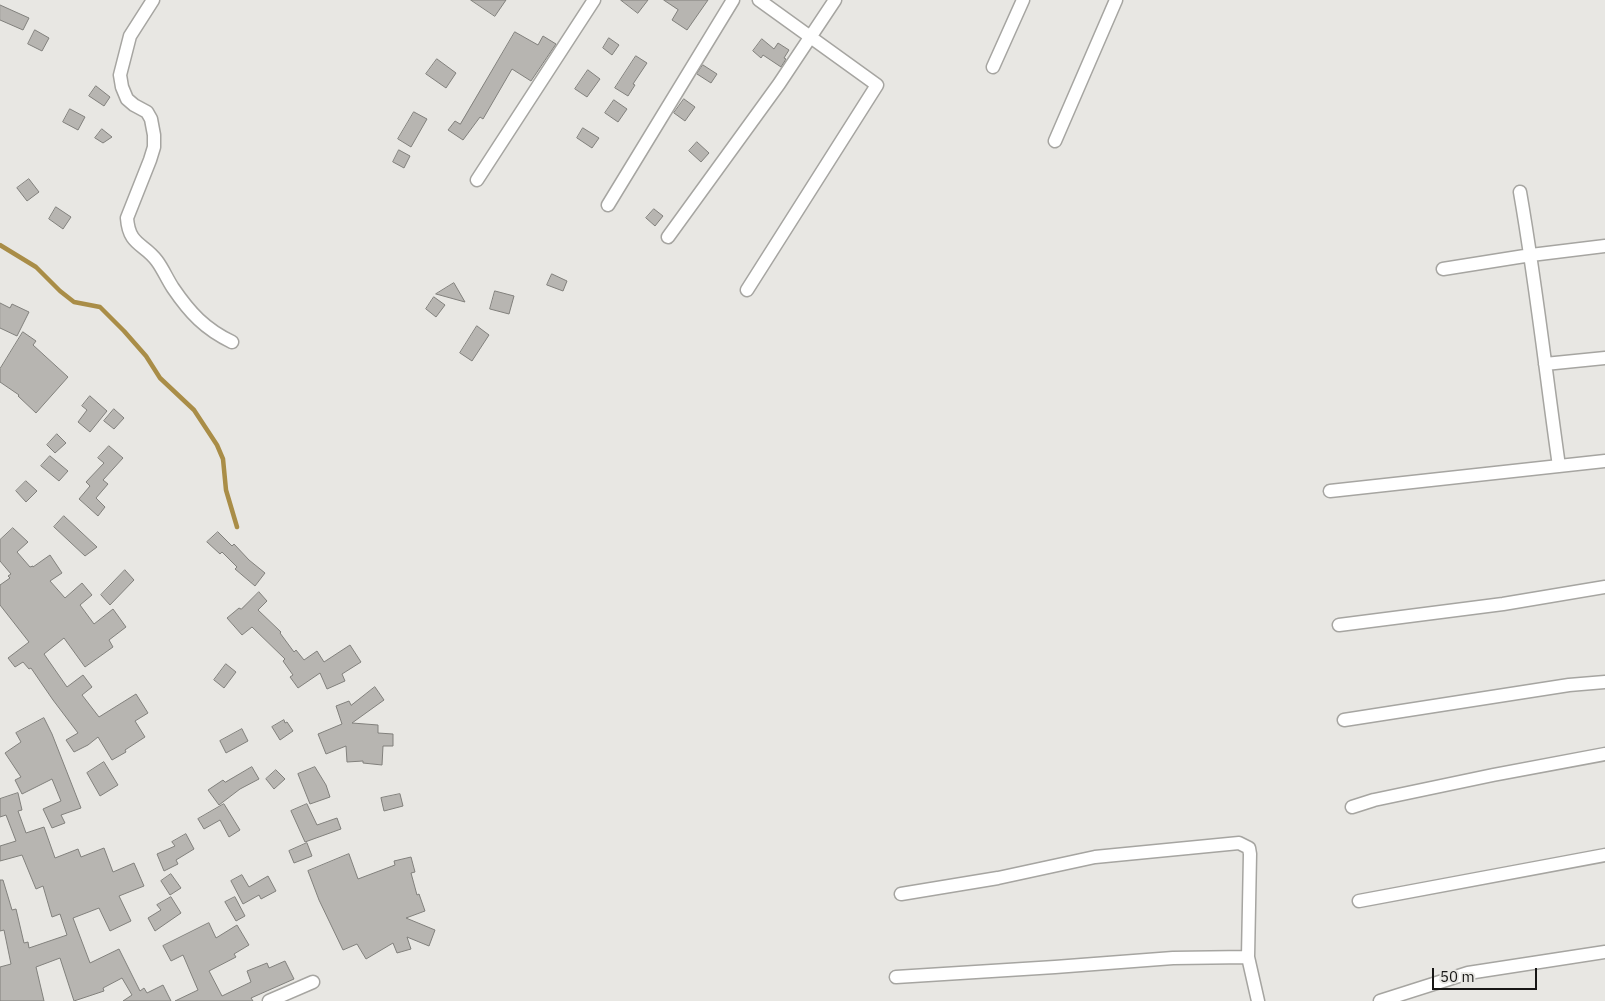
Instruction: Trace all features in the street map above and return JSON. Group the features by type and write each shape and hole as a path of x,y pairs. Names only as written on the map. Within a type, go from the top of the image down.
{"street":[{"path":"153,0 130,36 120,75 122,87 127,98 134,105 147,112 151,119 154,135 154,147 150,160 127,218 128,228 135,241 156,259 173,288 202,324 232,342"},
{"path":"477,180 594,0"},
{"path":"608,205 733,0"},
{"path":"747,290 877,85 759,0"},
{"path":"668,237 779,84 834,0"},
{"path":"993,67 1023,0"},
{"path":"1055,141 1116,0"},
{"path":"1520,192 1531,255 1560,466"},
{"path":"1443,269 1605,246"},
{"path":"1545,364 1605,358"},
{"path":"1330,491 1605,461"},
{"path":"1340,625 1503,604 1605,587"},
{"path":"1344,720 1569,685 1605,683"},
{"path":"1352,807 1374,800 1605,754"},
{"path":"901,894 998,878 1095,857 1239,843 1249,848 1250,854 1248,957 1258,1001"},
{"path":"1359,901 1605,854"},
{"path":"1380,1001 1468,974 1605,952"},
{"path":"896,976 1174,958 1248,957"},
{"path":"269,1001 313,982"}],"building":[{"path":"471,0 506,0 495,16"},
{"path":"621,0 648,0 638,13"},
{"path":"664,0 708,0 687,30 672,20 678,10"},
{"path":"0,5 29,18 23,30 0,20"},
{"path":"35,30 49,38 42,51 28,44"},
{"path":"515,32 538,45 543,36 556,44 531,81 512,69 483,119 480,117 463,140 448,130 455,121 460,124"},
{"path":"609,38 619,45 612,55 603,48"},
{"path":"762,39 774,49 778,43 789,50 781,67 763,55 761,58 753,51"},
{"path":"636,56 647,63 633,84 635,85 628,96 615,88"},
{"path":"437,59 456,73 446,88 426,74"},
{"path":"703,65 717,74 711,83 697,74"},
{"path":"588,70 600,79 587,97 575,89"},
{"path":"96,86 110,97 104,106 89,96"},
{"path":"684,99 695,107 685,121 674,113"},
{"path":"614,100 627,109 618,122 605,113"},
{"path":"70,109 85,117 78,130 63,122"},
{"path":"414,112 427,119 411,147 398,139"},
{"path":"583,128 599,138 592,148 577,138"},
{"path":"102,129 112,137 103,143 95,138"},
{"path":"697,142 709,153 701,162 689,151"},
{"path":"399,150 410,156 404,168 393,162"},
{"path":"29,179 39,192 27,201 17,188"},
{"path":"56,207 71,217 63,229 49,219"},
{"path":"654,209 663,216 655,226 646,218"},
{"path":"552,274 567,281 563,291 547,285"},
{"path":"454,283 465,302 436,294"},
{"path":"495,291 514,296 509,314 490,309"},
{"path":"434,297 445,305 436,317 426,309"},
{"path":"0,303 10,308 12,304 29,312 17,336 0,328"},
{"path":"477,326 489,335 472,361 460,353"},
{"path":"23,332 36,341 33,345 68,377 36,413 19,395 0,382 0,369"},
{"path":"90,396 107,411 90,432 78,422 87,410 82,406"},
{"path":"114,409 124,418 114,429 104,421"},
{"path":"57,434 66,443 55,453 47,445"},
{"path":"109,446 123,458 103,480 108,484 96,498 105,507 98,516 79,499 90,486 86,482 104,463 98,458"},
{"path":"50,456 68,471 59,481 41,466"},
{"path":"26,481 37,491 26,502 16,491"},
{"path":"64,516 97,547 85,556 54,527"},
{"path":"13,528 28,542 17,552 30,567 33,567 50,555 62,573 50,581 65,598 82,583 92,595 80,605 94,624 113,609 126,627 109,640 113,647 85,667 64,638 44,654 67,687 83,675 92,687 82,695 99,717 136,694 148,713 135,721 145,737 112,760 98,737 74,752 66,740 78,733 31,668 29,669 23,662 15,667 8,658 29,642 0,605 0,585 10,578 8,576 11,574 0,561 0,540"},
{"path":"218,532 265,573 255,586 235,569 237,567 222,552 220,554 207,542"},
{"path":"125,570 134,580 110,605 101,595"},
{"path":"259,592 267,601 258,610 281,632 294,652 296,650 304,660 317,651 324,662 350,645 361,662 342,674 345,681 327,689 320,673 298,688 290,677 293,675 283,661 285,659 252,627 242,635 227,618 239,608 241,609"},
{"path":"226,664 236,672 224,688 214,680"},
{"path":"375,687 384,700 352,723 378,725 378,733 393,734 393,746 383,746 382,765 363,763 363,761 347,762 346,746 326,754 318,734 342,724 336,706 349,701 351,705"},
{"path":"44,718 81,808 61,815 65,823 52,828 43,809 61,801 52,779 22,794 15,780 21,777 5,753 21,742 16,733"},
{"path":"284,720 293,731 280,740 272,727"},
{"path":"242,729 248,741 226,753 220,741"},
{"path":"104,762 118,785 100,796 87,773"},
{"path":"252,767 259,779 240,789 219,805 208,790 223,780 225,782"},
{"path":"315,767 326,785 330,797 310,804 298,774"},
{"path":"276,770 285,779 274,789 266,779"},
{"path":"18,793 22,810 18,811 26,833 44,827 55,858 78,849 81,857 104,848 113,872 134,863 144,886 119,896 131,921 110,931 99,908 73,918 90,963 119,949 140,991 144,988 147,993 163,985 171,1001 123,1001 132,995 122,978 103,988 104,991 74,1001 60,958 36,967 44,1001 0,1001 0,967 11,964 4,930 0,931 0,880 3,880 12,910 16,909 24,943 28,942 29,948 67,935 60,914 52,917 43,886 36,889 22,855 0,861 0,846 16,841 6,815 0,817 0,799"},
{"path":"400,794 403,806 384,811 381,798"},
{"path":"224,804 240,830 229,837 220,820 204,829 198,819"},
{"path":"307,804 317,825 337,818 341,829 305,842 291,811"},
{"path":"186,834 194,849 176,860 178,864 164,871 157,854 175,846 172,842"},
{"path":"307,843 312,856 294,863 289,851"},
{"path":"349,854 358,879 395,865 394,861 411,857 415,872 411,873 417,895 419,894 425,911 406,918 435,930 429,946 407,937 411,949 397,953 393,943 366,959 357,944 343,950 319,900 308,871"},
{"path":"171,874 181,888 170,895 161,881"},
{"path":"242,875 249,887 268,876 276,891 261,899 259,895 243,904 231,881"},
{"path":"171,897 181,913 155,931 148,918 161,910 157,905"},
{"path":"235,897 245,916 236,921 225,902"},
{"path":"209,923 216,938 237,925 249,945 234,954 236,957 209,971 222,996 251,982 247,971 267,963 269,968 285,961 294,979 251,998 253,1001 175,1001 198,990 183,955 171,961 163,946"}],"waterway":[{"path":"0,245 36,267 74,302 100,307 146,356 160,378 194,410 217,445 223,459 226,490 237,527"}]}
